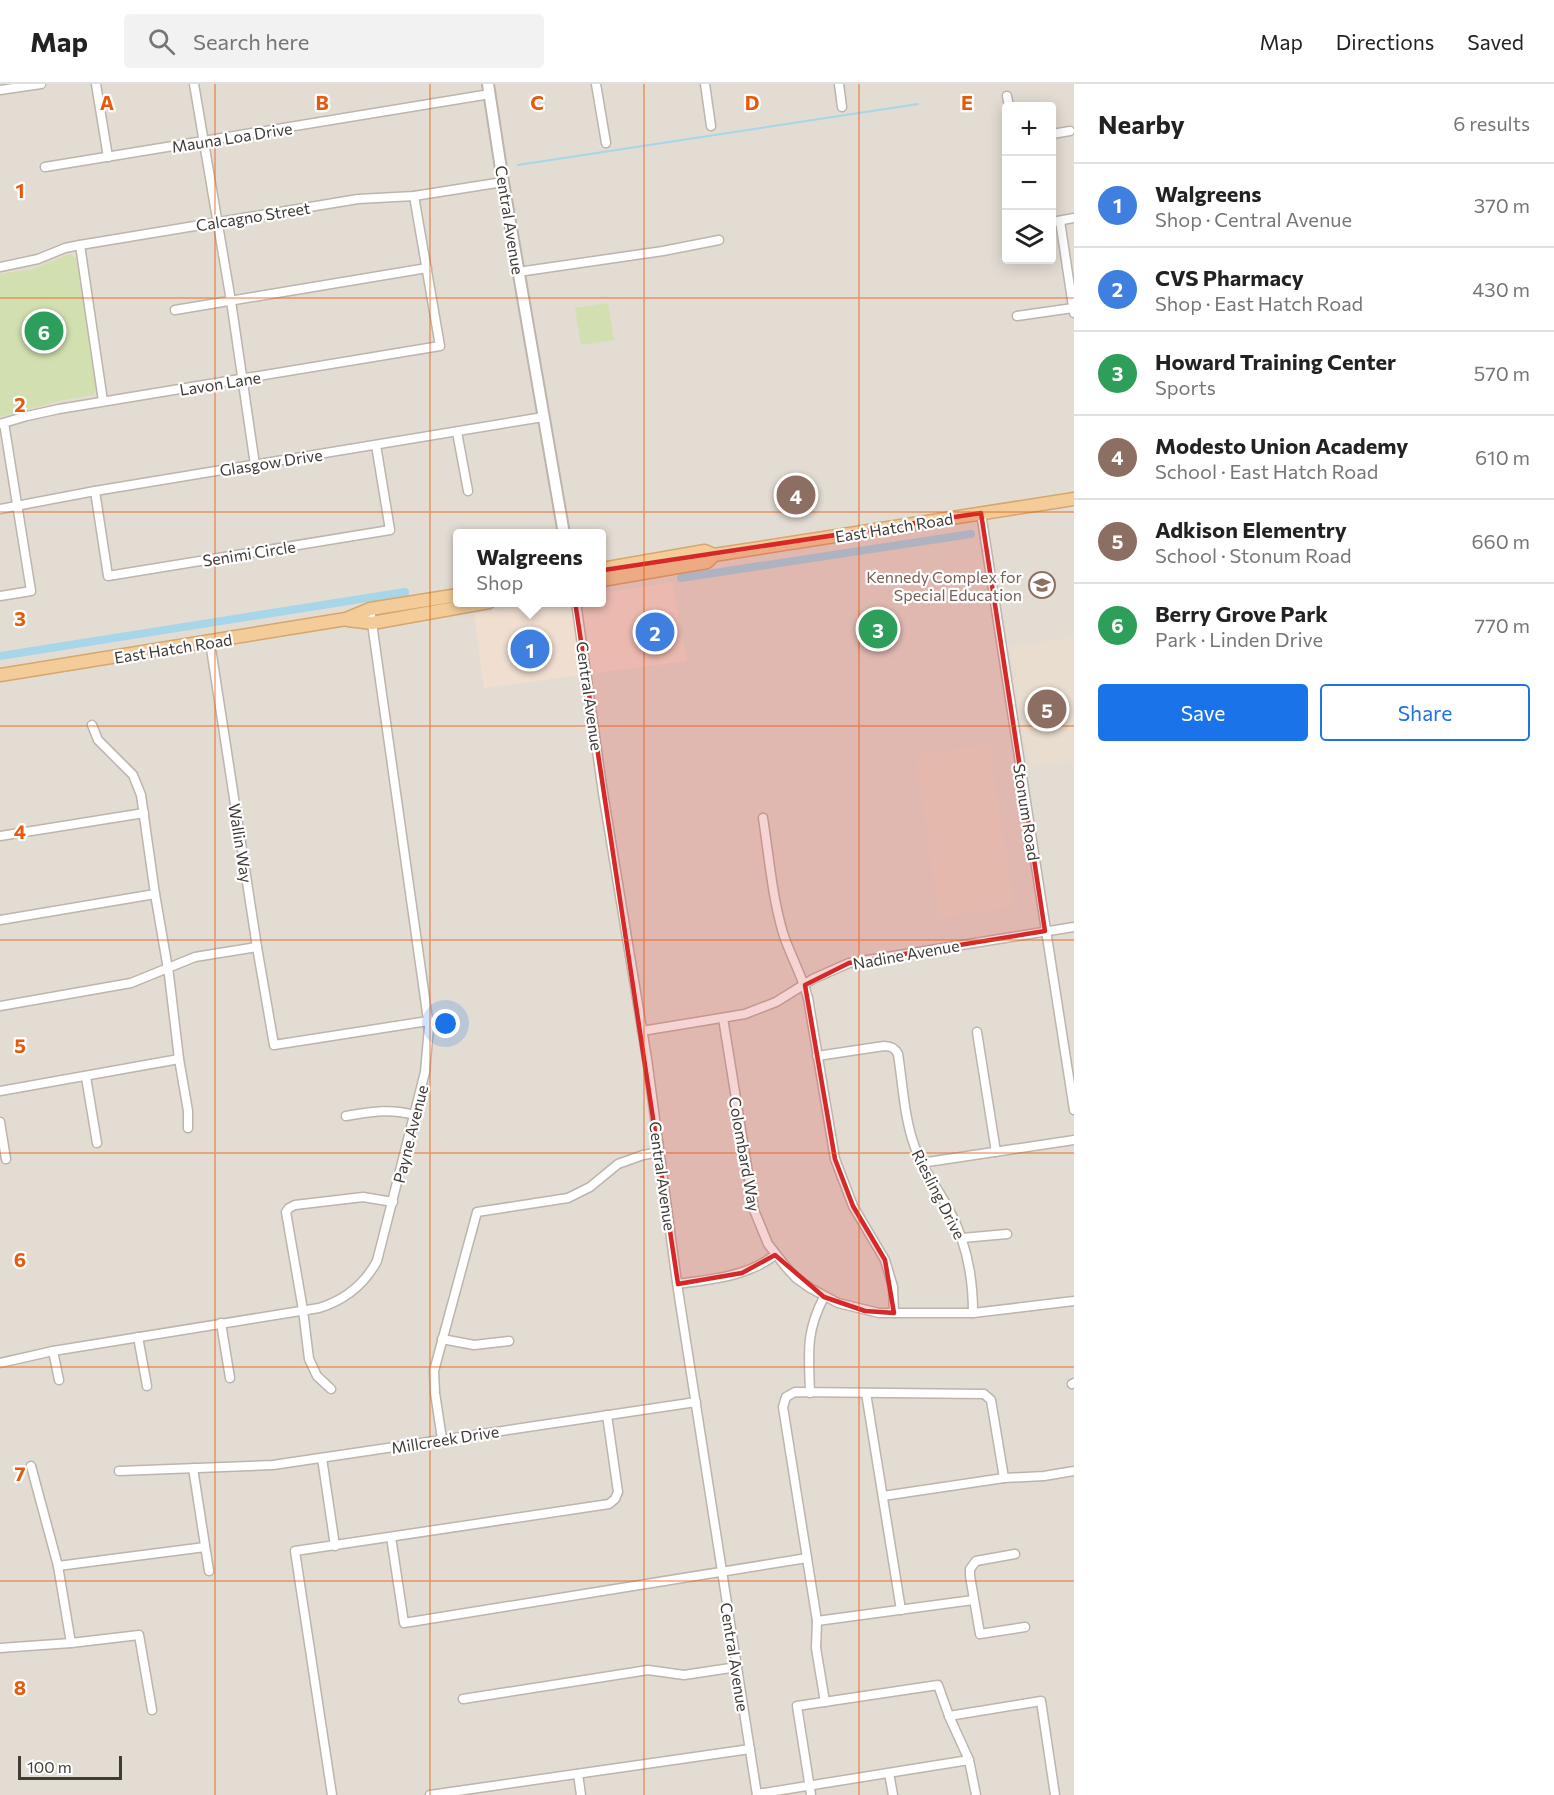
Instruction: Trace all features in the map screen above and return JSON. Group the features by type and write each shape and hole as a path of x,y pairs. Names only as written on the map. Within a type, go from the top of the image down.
{"main road":[{"name":"East Hatch Road","path":"606,568 705,551 714,555 1074,499"},
{"name":"East Hatch Road","path":"606,579 707,562 714,555"},
{"name":"East Hatch Road","path":"346,620 370,609 453,596"},
{"name":"East Hatch Road","path":"0,675 346,620 372,622 464,607"}],"street":[{"path":"0,90 41,84"},
{"path":"96,84 108,157"},
{"path":"194,84 244,379 255,465"},
{"path":"596,84 606,143"},
{"path":"705,84 711,126"},
{"path":"838,84 842,107"},
{"name":"Mauna Loa Drive","path":"45,167 204,142 489,89"},
{"name":"Central Avenue","path":"489,89 563,529"},
{"path":"1007,96 1008,102"},
{"path":"1056,133 1070,131"},
{"name":"Calcagno Street","path":"3,266 38,259 65,248 80,245 358,199 414,196 503,182"},
{"path":"175,310 427,268 414,196"},
{"path":"1074,218 1056,221 1074,313"},
{"path":"518,272 663,251 719,240"},
{"path":"80,245 103,401"},
{"name":"Lavon Lane","path":"2,424 27,416 103,401 440,346 427,268"},
{"path":"1017,316 1073,308"},
{"name":"Glasgow Drive","path":"0,509 94,491 543,417"},
{"path":"0,596 31,591 2,424"},
{"path":"458,432 468,491"},
{"name":"Senimi Circle","path":"94,491 108,576 390,530 376,445"},
{"name":"Stonum Road","path":"981,513 1074,1110"},
{"name":"Central Avenue","path":"577,607 603,794 642,1031 678,1284 757,1794"},
{"name":"Payne Avenue","path":"0,1363 138,1336 319,1308 339,1300 365,1279 380,1252 427,1063 428,1021 370,609"},
{"name":"Wallin Way","path":"210,642 274,1045 428,1021"},
{"path":"92,725 98,740 133,776 141,795 168,968 188,1111 188,1128"},
{"path":"0,836 144,813"},
{"path":"763,818 779,919 789,950 805,985 830,1137 838,1170 853,1206 885,1260 893,1287 894,1313"},
{"path":"0,920 155,894"},
{"name":"Nadine Avenue","path":"642,1031 723,1018 761,1008 826,972 849,963 1074,927"},
{"path":"0,1006 131,983 195,957 257,947"},
{"name":"Colombard Way","path":"723,1018 754,1210 759,1226 775,1255 796,1278 824,1297 864,1311 973,1313 1074,1301"},
{"path":"977,1032 996,1152"},
{"name":"Riesling Drive","path":"817,1056 884,1046 896,1050 910,1132 921,1163 947,1205 962,1238 971,1275 973,1313"},
{"path":"0,1091 179,1059"},
{"path":"86,1077 98,1143"},
{"path":"346,1116 383,1110 414,1115"},
{"path":"0,1122 6,1159"},
{"path":"921,1163 1074,1140"},
{"path":"442,1439 434,1371 477,1212 568,1198 590,1187 618,1164 660,1152"},
{"path":"331,1389 317,1376 309,1359 287,1210 295,1205 363,1197 393,1202"},
{"path":"962,1238 1007,1234"},
{"path":"678,1284 742,1273 754,1269 775,1255"},
{"path":"810,1393 809,1339 814,1319 824,1297"},
{"path":"222,1323 230,1378"},
{"path":"138,1336 147,1386"},
{"path":"442,1339 474,1345 509,1341"},
{"path":"53,1351 59,1380"},
{"path":"825,1702 816,1648 817,1621 783,1407 786,1397 795,1392 980,1393 991,1400 1004,1478"},
{"path":"866,1393 901,1610"},
{"name":"Millcreek Drive","path":"119,1471 273,1465 696,1402"},
{"path":"332,1795 295,1551 609,1504 615,1500 618,1492 607,1415"},
{"path":"322,1458 335,1546"},
{"path":"31,1466 58,1566 71,1643"},
{"path":"193,1468 209,1571"},
{"path":"883,1496 1004,1478 1044,1476 1074,1471"},
{"path":"391,1537 404,1623 807,1558"},
{"path":"58,1566 205,1547"},
{"path":"1015,1554 976,1562 969,1569 980,1634 1026,1627"},
{"path":"817,1621 974,1600"},
{"path":"0,1648 139,1635 152,1710"},
{"path":"463,1699 648,1670 684,1675 737,1667"},
{"path":"811,1795 797,1706 938,1685 969,1760 976,1795"},
{"path":"949,1716 1041,1701 1055,1795"},
{"path":"430,1795 750,1749"},
{"path":"757,1794 969,1760"},
{"path":"889,1773 893,1795"},
{"path":"578,1774 581,1795"}],"highlighted area":[{"path":"981,513 1045,931 849,963 805,985 835,1159 853,1206 885,1260 894,1313 865,1311 824,1297 775,1255 742,1273 678,1284 571,575"}],"shaded area":[{"path":"0,84 1074,84 1074,1795 0,1795"},
{"path":"672,582 687,661 484,688 474,614 518,607 606,607 606,592"},
{"path":"1074,637 1074,761 1029,768 1010,646"},
{"path":"989,744 1014,906 939,918 916,755"}],"green space":[{"path":"70,254 76,259 97,389 93,395 59,401 0,417 0,274 32,269"},
{"path":"608,303 614,340 581,345 575,308"}],"waterway":[{"path":"518,165 918,104"},
{"path":"681,578 971,534"},
{"path":"0,656 405,592"}],"place":[{"name":"Berry Grove Park","path":"44,331"},
{"name":"Modesto Union Academy","path":"796,495"},
{"name":"Kennedy Complex for Special Education","path":"1042,585"},
{"name":"Howard Training Center","path":"878,629"},
{"name":"CVS Pharmacy","path":"655,632"},
{"name":"Walgreens","path":"530,649"},
{"name":"Adkison Elementry","path":"1047,709"}]}
